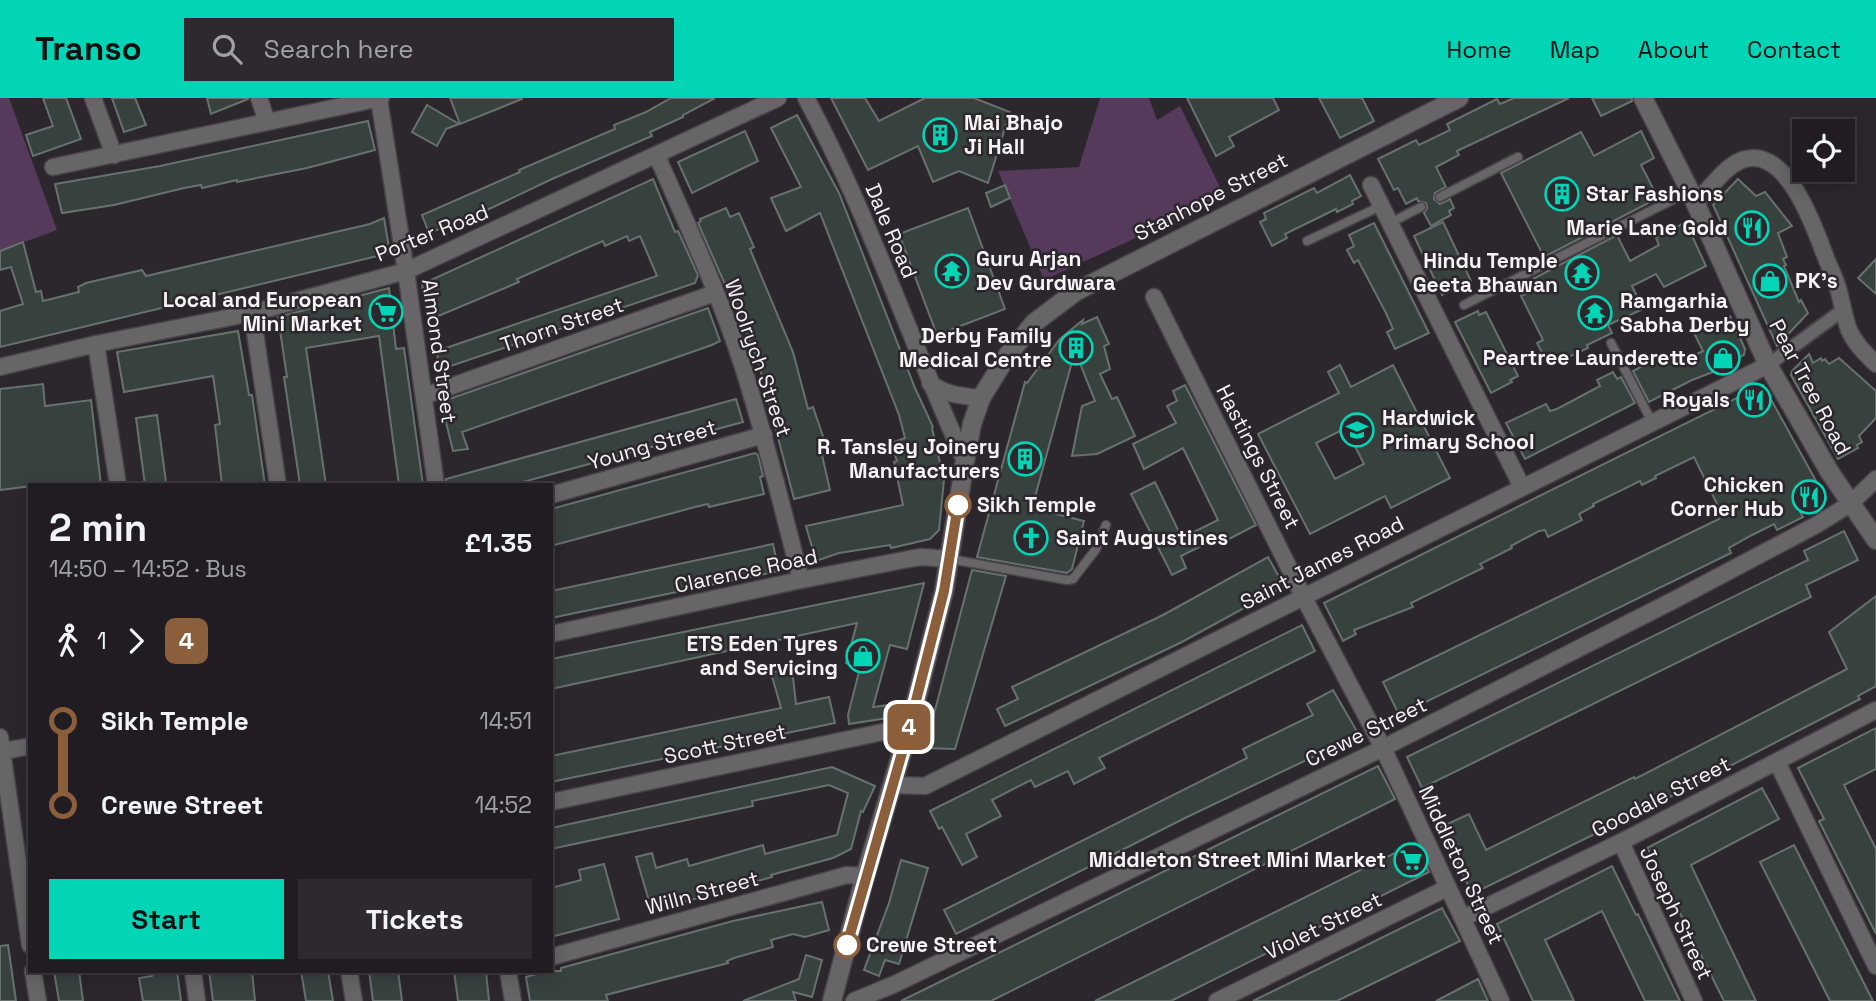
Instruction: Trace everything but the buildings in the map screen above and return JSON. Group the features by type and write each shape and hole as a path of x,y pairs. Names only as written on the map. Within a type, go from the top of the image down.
{"street":[{"path":"93,98 114,155"},
{"path":"258,98 267,122"},
{"name":"Porter Road","path":"0,367 96,344 252,313 406,271 778,98"},
{"name":"Dale Road","path":"806,98 829,141 868,227 930,383 965,461"},
{"name":"Stanhope Street","path":"832,1001 865,876 908,732 944,591 972,424 981,398 1007,356 1034,323 1075,292 1460,98"},
{"name":"Pear Tree Road","path":"1643,98 1693,198 1768,365 1850,505 1876,540"},
{"path":"53,167 380,99"},
{"name":"Almond Street","path":"380,99 436,483"},
{"name":"Woolrych Street","path":"657,156 737,350 764,435 801,580"},
{"path":"1693,198 1736,163 1749,158 1773,167 1789,181 1811,220 1838,287 1843,310 1856,342 1876,364"},
{"path":"1371,185 1522,487"},
{"name":"Thorn Street","path":"424,396 715,293"},
{"name":"Hastings Street","path":"1154,297 1303,596 1383,748"},
{"path":"1768,365 1843,310"},
{"path":"252,313 278,483"},
{"path":"96,344 118,483"},
{"name":"Saint James Road","path":"893,785 925,786 1768,365"},
{"path":"930,383 950,394 981,398"},
{"name":"Young Street","path":"553,494 764,435"},
{"name":"Crewe Street","path":"855,1001 1383,748 1678,598 1850,505 1876,479"},
{"name":"Clarence Road","path":"553,635 801,580 921,557 950,559"},
{"name":"Goodale Street","path":"1463,918 1621,842 1876,710"},
{"name":"Scott Street","path":"553,802 883,732 908,732"},
{"path":"28,746 1,747 28,931"},
{"name":"Middleton Street","path":"1383,748 1501,1001"},
{"path":"1777,762 1876,966"},
{"name":"Joseph Street","path":"1621,842 1694,1001"},
{"name":"Willn Street","path":"553,956 847,876 865,876"},
{"name":"Violet Street","path":"1217,1001 1447,888"},
{"path":"33,973 38,1001"},
{"path":"192,973 197,1001"},
{"path":"349,973 354,1001"},
{"path":"508,973 513,1001"}],"lane":[{"path":"1440,197 1518,157"},
{"path":"1464,305 1693,198"},
{"path":"1307,241 1381,206"},
{"path":"1390,223 1421,207"},
{"path":"1611,343 1653,422"},
{"path":"950,559 1073,579 1097,549 1106,525"}],"shaded area":[{"path":"0,98 9,98 57,230 0,251"},
{"path":"1100,98 1149,98 1157,120 1180,106 1225,197 1044,280 998,171 1079,167"}],"bus line":[{"name":"4","path":"847,945 908,732 944,591 958,505"}],"place":[{"name":"Mai Bhajo Ji Hall","path":"940,135"},
{"name":"Star Fashions","path":"1562,194"},
{"name":"Marie Lane Gold","path":"1752,228"},
{"name":"Guru Arjan Dev Gurdwara","path":"952,271"},
{"name":"Hindu Temple Geeta Bhawan","path":"1582,273"},
{"name":"PK's","path":"1770,281"},
{"name":"Local and European Mini Market","path":"386,312"},
{"name":"Ramgarhia Sabha Derby","path":"1595,313"},
{"name":"Derby Family Medical Centre","path":"1076,348"},
{"name":"Peartree Launderette","path":"1723,358"},
{"name":"Royals","path":"1754,400"},
{"name":"Hardwick Primary School","path":"1357,430"},
{"name":"R. Tansley Joinery Manufacturers","path":"1025,459"},
{"name":"Chicken Corner Hub","path":"1809,497"},
{"name":"Sikh Temple","path":"958,505"},
{"name":"Saint Augustines","path":"1031,538"},
{"name":"ETS Eden Tyres and Servicing","path":"863,656"},
{"name":"Middleton Street Mini Market","path":"1411,860"},
{"name":"Crewe Street","path":"847,945"}]}
